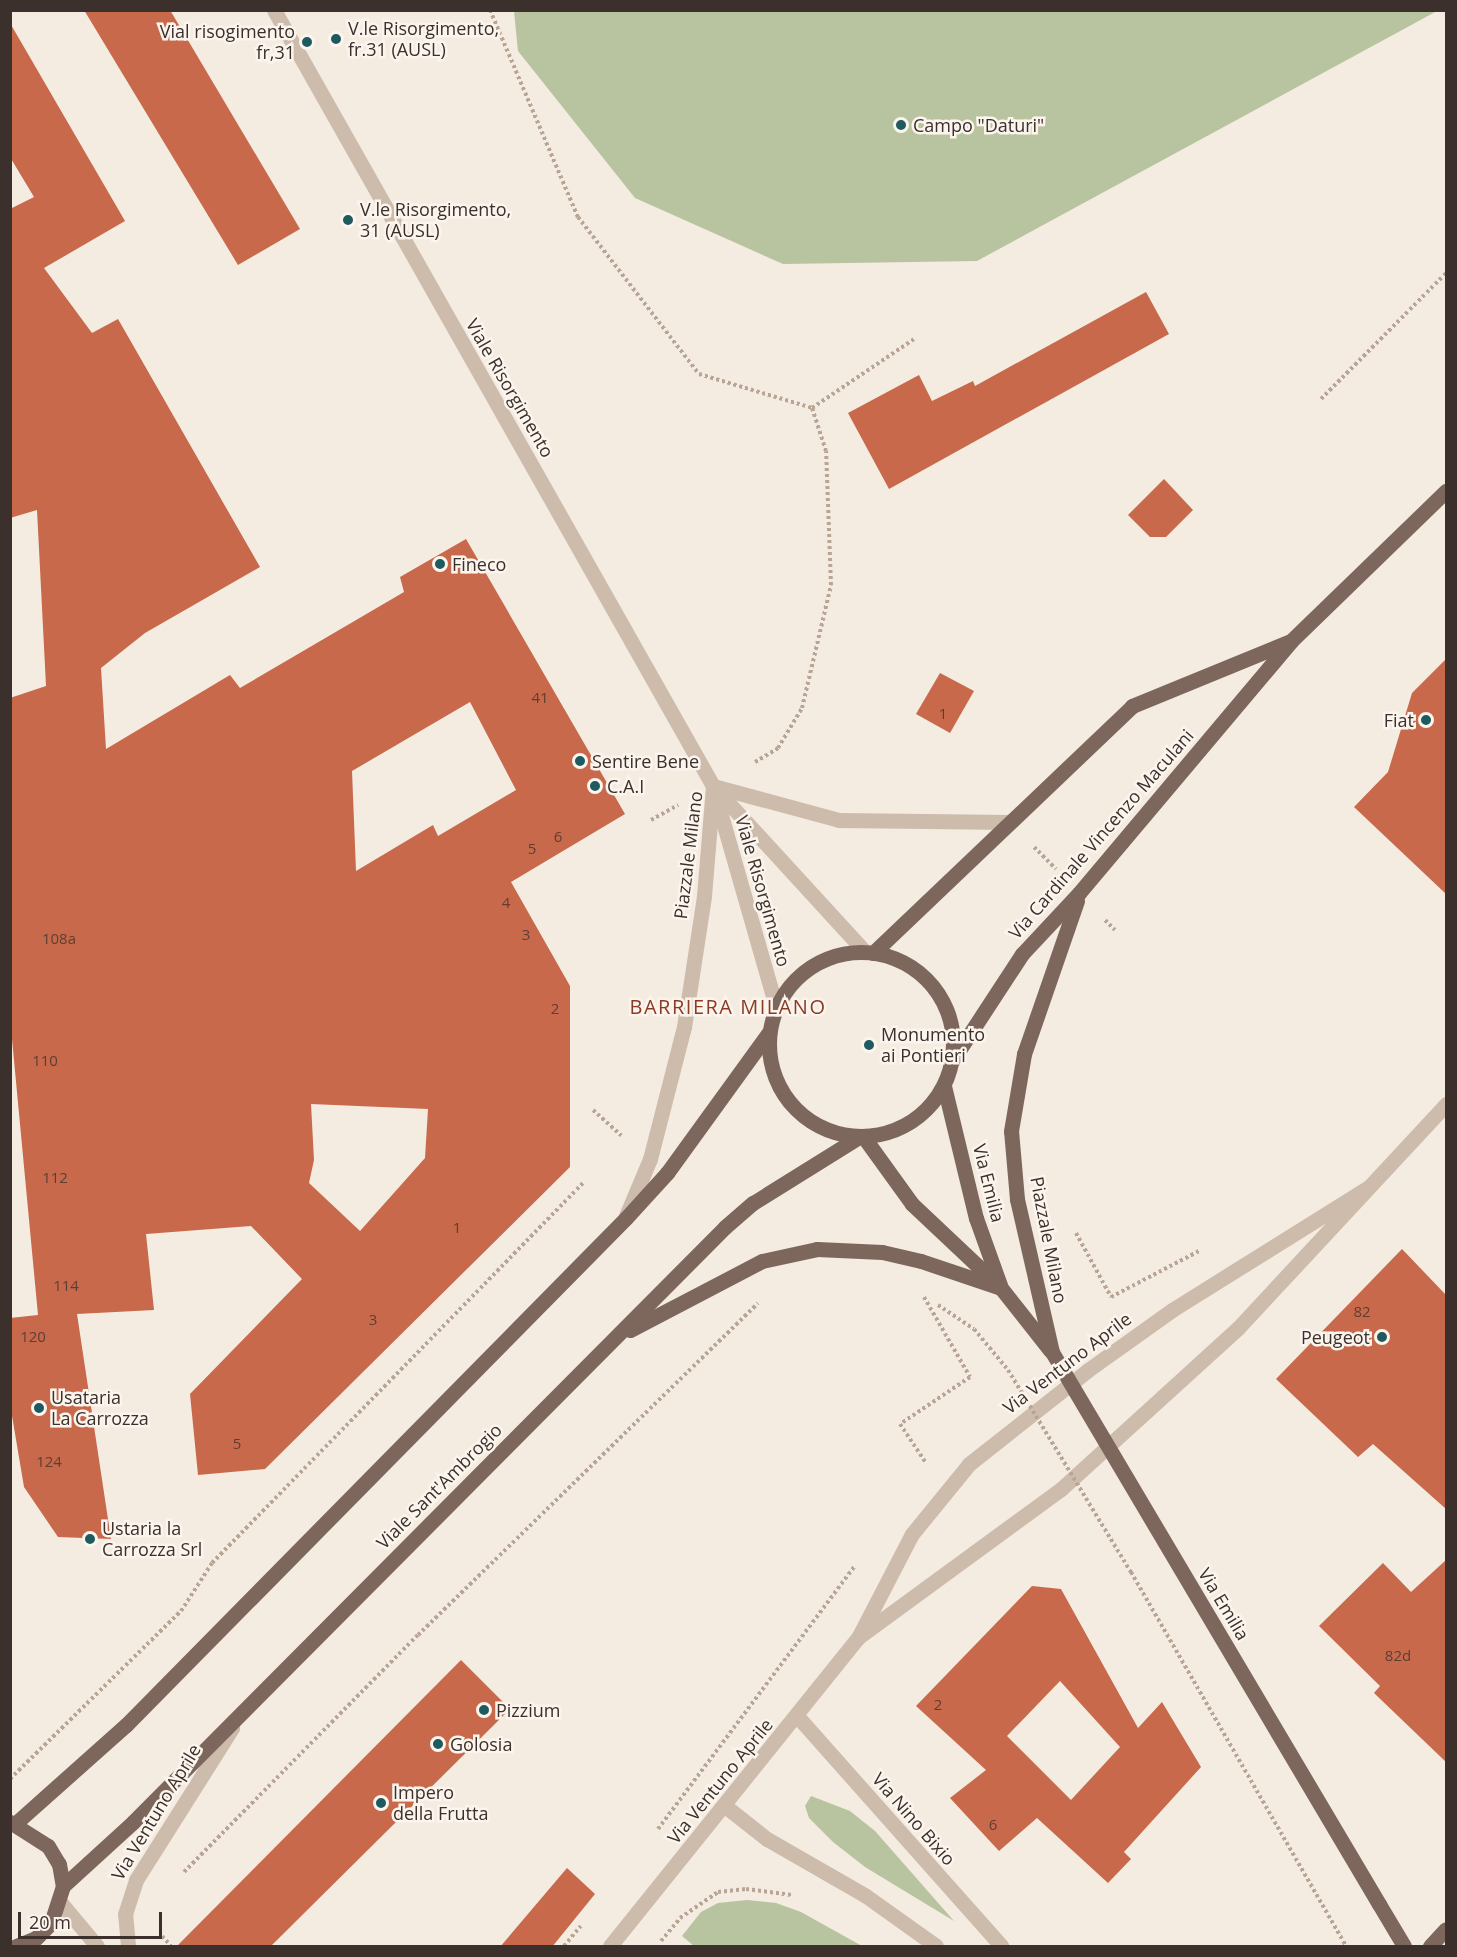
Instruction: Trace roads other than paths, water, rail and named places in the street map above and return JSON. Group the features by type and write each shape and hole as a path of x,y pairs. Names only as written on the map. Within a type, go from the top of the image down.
{"main road":[{"name":"Via Cardinale Vincenzo Maculani","path":"952,1061 1022,954 1080,893 1291,641 1446,490"},
{"name":"Via Cardinale Vincenzo Maculani","path":"868,952 1132,706 1291,641"},
{"name":"Piazzale Milano","path":"1052,1352 1017,1199 1011,1131 1024,1054 1045,984 1080,893"},
{"path":"868,952 890,955 914,967 933,985 947,1008 953,1034 952,1061 944,1086 930,1107 909,1124 885,1134 861,1137 829,1131 802,1115 782,1092 771,1063 769,1032 776,1007 790,983 812,966 836,955 868,952"},
{"path":"17,1946 36,1938 51,1923 61,1903 63,1886 59,1864 48,1846 14,1822 126,1725 626,1218 667,1173 769,1032"},
{"name":"Via Emilia","path":"944,1086 976,1218 1001,1288"},
{"name":"Via Emilia","path":"861,1137 912,1204 1001,1288 1052,1352 1404,1947"},
{"name":"Viale Sant'Ambrogio","path":"63,1886 133,1822 245,1706 753,1203 861,1137"},
{"path":"616,1337 762,1261 817,1249 882,1252 921,1261 1001,1288"},
{"path":"1430,1947 1446,1929"}],"street":[{"name":"Viale Risorgimento","path":"274,10 713,786 868,952"},
{"name":"Viale Risorgimento","path":"713,786 776,1007"},
{"name":"Piazzale Milano","path":"626,1218 650,1160 684,1027 704,896 713,786 839,820 1010,822"},
{"name":"Via Ventuno Aprile","path":"858,1638 1061,1489 1238,1328 1446,1104"},
{"name":"Via Ventuno Aprile","path":"610,1947 798,1717 858,1638 912,1534 969,1464 1088,1370 1172,1310 1367,1188"},
{"name":"Via Ventuno Aprile","path":"128,1947 125,1914 136,1880 245,1706"},
{"name":"Via Nino Bixio","path":"798,1717 1001,1947"},
{"path":"725,1806 767,1839 866,1896 936,1947"},
{"path":"61,1903 97,1947"}],"place":[{"name":"V.le Risorgimento, fr.31 (AUSL)","path":"336,39"},
{"name":"Vial risogimento fr,31","path":"307,42"},
{"name":"Campo \"Daturi\"","path":"901,125"},
{"name":"V.le Risorgimento, 31 (AUSL)","path":"348,220"},
{"name":"Fineco","path":"440,564"},
{"name":"Fiat","path":"1426,720"},
{"name":"Sentire Bene","path":"580,761"},
{"name":"C.A.I","path":"595,786"},
{"name":"Monumento ai Pontieri","path":"869,1045"},
{"name":"Peugeot","path":"1382,1337"},
{"name":"Usataria La Carrozza","path":"39,1408"},
{"name":"Ustaria la Carrozza Srl","path":"90,1539"},
{"name":"Pizzium","path":"484,1710"},
{"name":"Golosia","path":"438,1744"},
{"name":"Impero della Frutta","path":"381,1803"}],"district":[{"name":"BARRIERA MILANO","path":"728,1006"}]}
